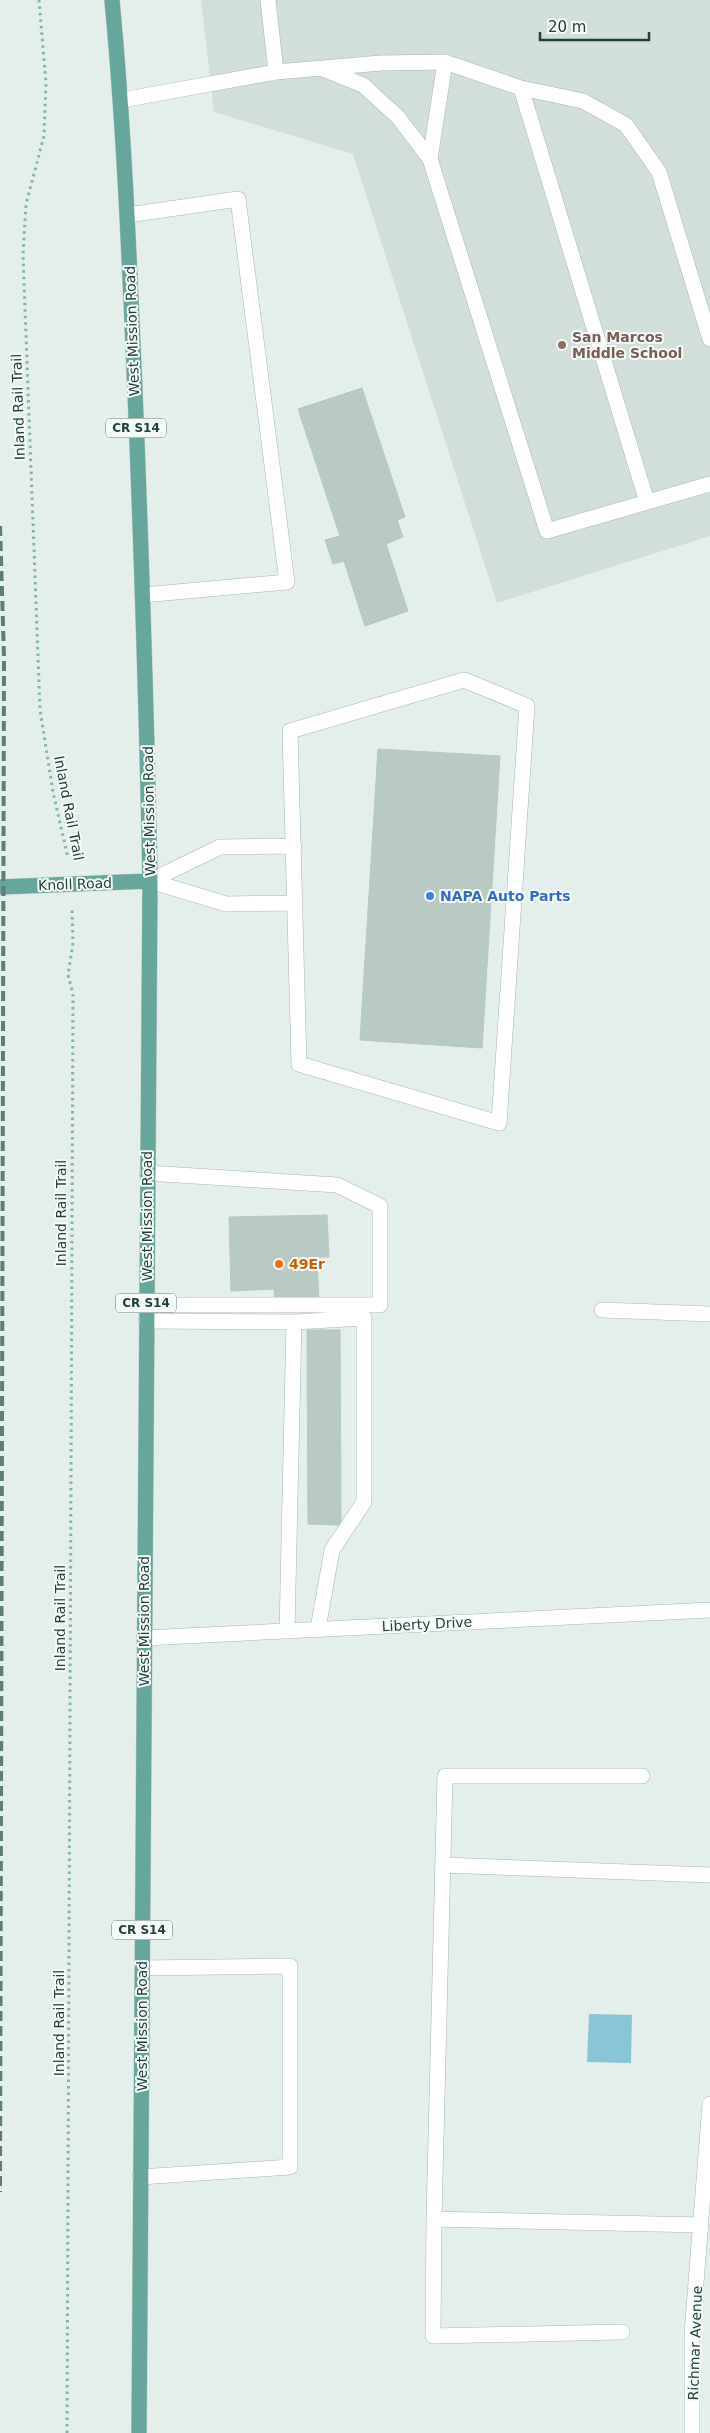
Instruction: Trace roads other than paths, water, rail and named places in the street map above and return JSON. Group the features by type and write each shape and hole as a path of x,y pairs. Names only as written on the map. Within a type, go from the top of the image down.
{"main road":[{"name":"West Mission Road","path":"112,0 122,100 128,215 143,595 150,881 139,2433"},
{"name":"Knoll Road","path":"0,887 150,881"}],"street":[{"path":"268,0 276,72"},
{"path":"122,100 276,72 381,63 445,62 521,88 583,101 626,125 659,172 710,339"},
{"path":"430,159 445,62"},
{"path":"322,68 363,85 398,117 430,159 547,531 710,484"},
{"path":"521,88 647,502"},
{"path":"128,215 238,199 287,582 143,595"},
{"path":"464,680 527,706 499,1123 299,1064 294,846 290,731 464,680"},
{"path":"150,881 220,847 294,846"},
{"path":"150,881 226,904 295,903"},
{"path":"146,1305 380,1305 380,1206 337,1184 147,1173"},
{"path":"602,1310 710,1314"},
{"path":"146,1321 294,1322 364,1318 364,1502 332,1550 318,1629"},
{"path":"287,1631 294,1322"},
{"name":"Liberty Drive","path":"144,1638 710,1610"},
{"path":"622,2332 433,2336 434,2219 445,1776 642,1776"},
{"path":"443,1865 710,1874"},
{"path":"140,2177 290,2167 290,1966 142,1968"},
{"name":"Richmar Avenue","path":"692,2433 692,2334 710,2104"},
{"path":"434,2219 701,2225"}],"water":[{"path":"589,2014 632,2015 631,2063 587,2062"}],"railway":[{"path":"0,526 4,657 0,2192"}],"place":[{"name":"San Marcos Middle School","path":"562,345"},
{"name":"NAPA Auto Parts","path":"430,896"},
{"name":"49Er","path":"279,1264"}]}
